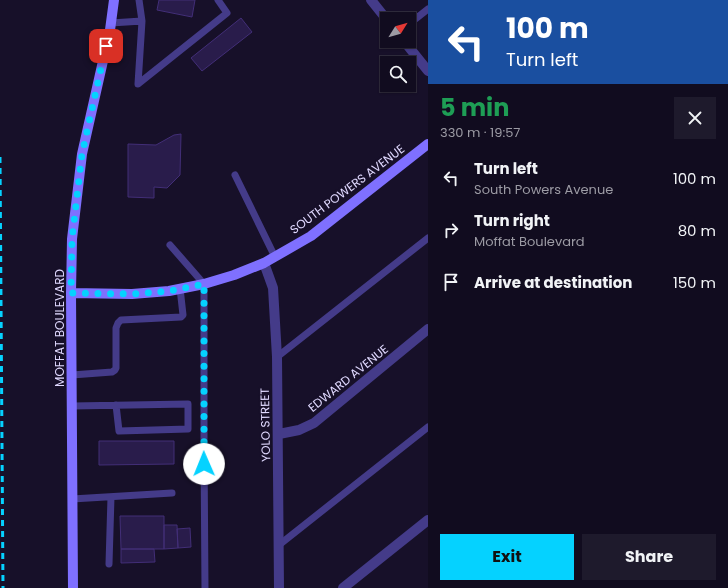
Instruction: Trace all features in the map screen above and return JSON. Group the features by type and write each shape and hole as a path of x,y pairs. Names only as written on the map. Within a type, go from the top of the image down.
{"main road":[{"name":"MOFFAT BOULEVARD","path":"73,588 72,239 82,154 111,23 114,0"},
{"name":"SOUTH POWERS AVENUE","path":"71,293 132,294 169,291 204,284 234,275 264,263 311,236 428,144"}],"street":[{"path":"371,0 381,12"},
{"path":"410,48 428,71"},
{"name":"YOLO STREET","path":"264,263 273,288 277,357 279,588"},
{"name":"EDWARD AVENUE","path":"278,434 299,430 314,423 428,329"},
{"path":"343,588 428,520"}],"lane":[{"path":"139,0 142,21 138,84 227,13 218,0"},
{"path":"416,18 428,9"},
{"path":"111,23 142,21"},
{"path":"235,175 275,257"},
{"path":"277,357 428,238"},
{"path":"170,245 204,284 205,588"},
{"path":"72,375 112,372 115,370 116,328 121,320 181,317 183,315 180,288"},
{"path":"72,406 116,405 188,404 188,429 119,431 116,405"},
{"path":"279,545 428,427"},
{"path":"72,499 172,493"},
{"path":"109,564 111,497"}],"building":[{"path":"159,0 195,0 192,17 157,10"},
{"path":"241,18 252,32 202,71 191,58"},
{"path":"181,134 180,175 167,188 154,187 154,198 128,197 128,144 156,145 174,135"},
{"path":"99,441 174,441 174,464 99,465"},
{"path":"120,516 164,516 164,549 121,549"},
{"path":"164,525 177,525 178,548 164,549"},
{"path":"190,528 191,547 178,548 177,529"},
{"path":"121,549 154,549 155,562 121,563"}],"railway":[{"path":"0,157 3,588"}],"route":[{"path":"106,46 82,154 72,239 71,293 132,294 169,291 204,284 204,464"}]}
